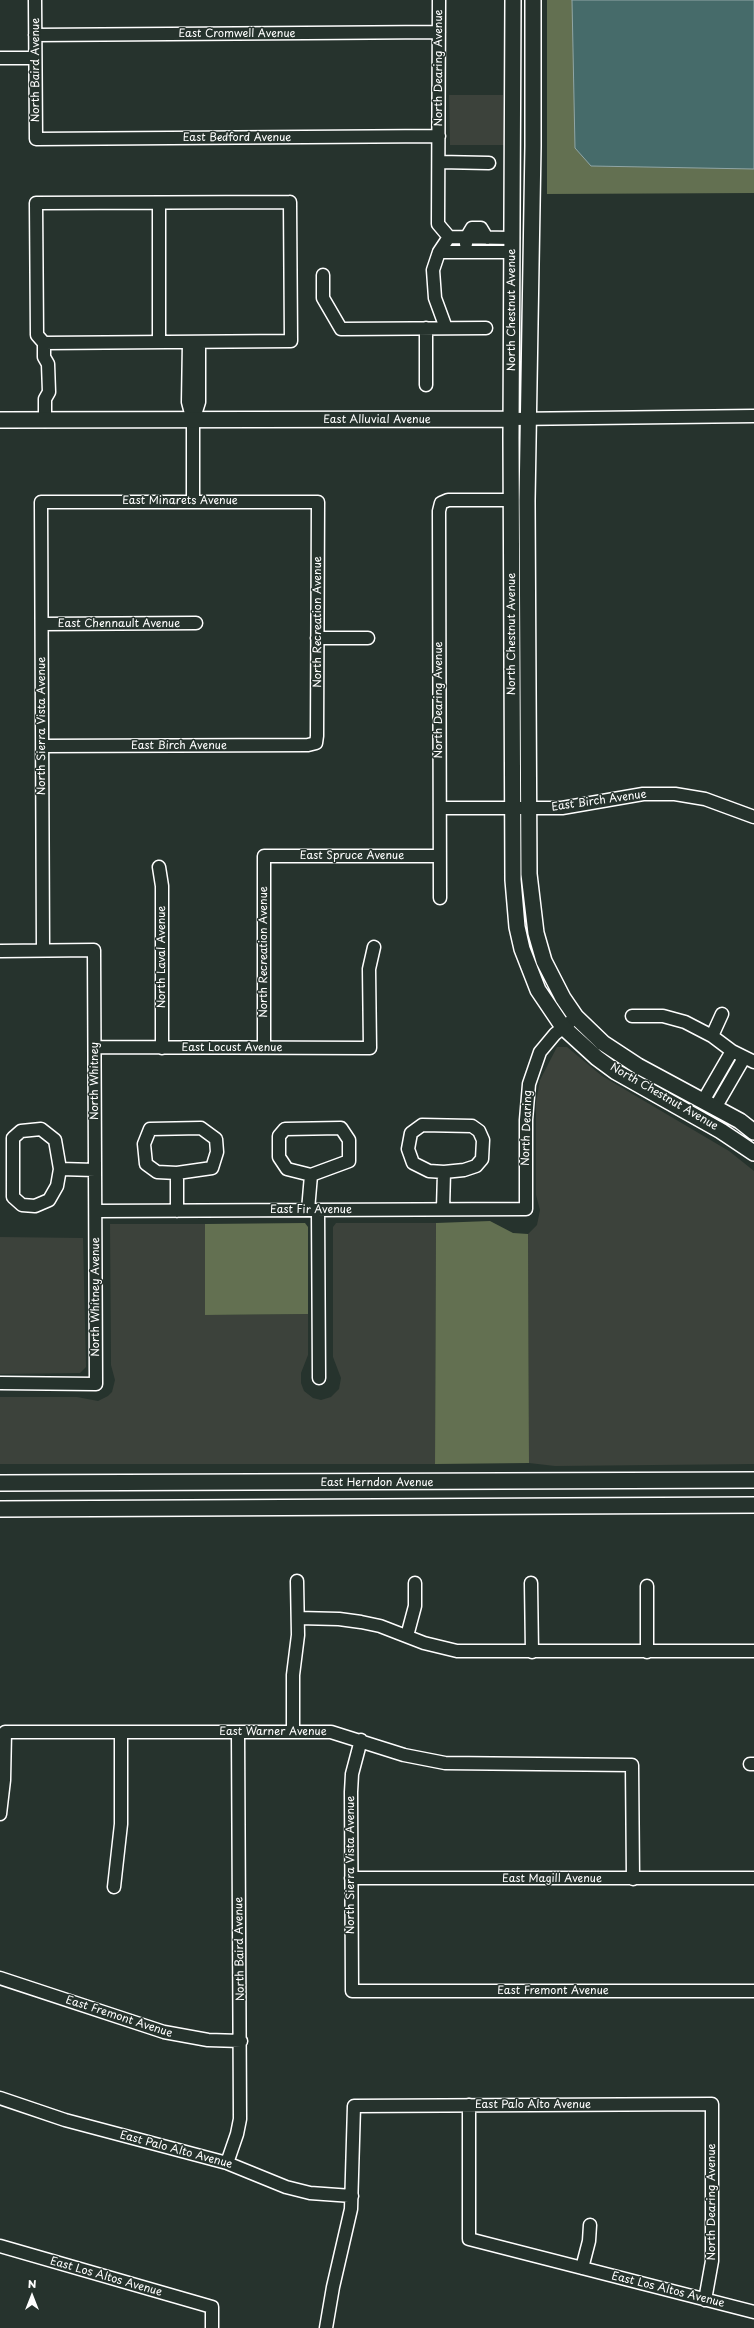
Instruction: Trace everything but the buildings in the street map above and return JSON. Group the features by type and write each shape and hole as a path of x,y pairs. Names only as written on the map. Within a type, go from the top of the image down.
{"main road":[{"name":"North Chestnut Avenue","path":"513,0 511,419 512,809 513,880 517,927 522,948 538,990 563,1027 597,1058 616,1072 721,1131 754,1153"},
{"name":"North Chestnut Avenue","path":"533,0 533,146 528,420 529,874 536,933 551,979 576,1017 603,1043 620,1055 740,1121 754,1132"},
{"name":"East Alluvial Avenue","path":"0,420 193,421 511,419"},
{"path":"721,1131 754,1146"},
{"name":"East Herndon Avenue","path":"0,1484 754,1480"},
{"path":"0,1509 754,1505"}],"street":[{"name":"North Baird Avenue","path":"35,0 36,139"},
{"name":"North Dearing Avenue","path":"439,0 438,224 449,237"},
{"name":"East Cromwell Avenue","path":"35,35 439,32"},
{"path":"0,58 35,58"},
{"name":"East Bedford Avenue","path":"36,139 439,136"},
{"path":"439,162 489,163"},
{"path":"159,202 160,342"},
{"path":"44,343 291,341 290,202 36,203 37,335 44,343 44,357 40,364 40,392 45,399 45,421"},
{"path":"446,328 435,298 433,285 435,260 449,237 487,238 512,245"},
{"path":"466,238 466,252"},
{"path":"439,252 466,252 512,245"},
{"path":"323,275 323,298 341,329 486,328"},
{"path":"426,328 426,385"},
{"path":"193,500 193,421 188,402 194,342"},
{"name":"East Alluvial Avenue","path":"511,419 528,420 754,416"},
{"name":"East Minarets Avenue","path":"41,502 193,500 318,502"},
{"name":"North Dearing Avenue","path":"440,898 439,511 441,503 448,500 511,500"},
{"name":"North Sierra Vista Avenue","path":"41,502 43,950"},
{"name":"North Recreation Avenue","path":"316,743 318,736 318,502"},
{"name":"East Chennault Avenue","path":"42,624 196,623"},
{"path":"318,638 368,638"},
{"name":"East Birch Avenue","path":"42,746 301,745 316,743"},
{"name":"East Birch Avenue","path":"440,808 562,808 642,794 674,794 705,799 754,817"},
{"name":"North Recreation Avenue","path":"264,856 264,1048"},
{"name":"East Spruce Avenue","path":"264,856 439,856"},
{"name":"North Laval Avenue","path":"158,868 162,886 162,1048"},
{"name":"East Locust Avenue","path":"95,1048 370,1048 369,969 374,947"},
{"path":"0,951 43,950"},
{"name":"North Whitney","path":"43,950 94,950 96,1211"},
{"path":"712,1036 722,1014"},
{"path":"632,1016 663,1016 685,1022 712,1036 732,1051 749,1060 709,1105"},
{"name":"North Dearing","path":"526,1209 526,1120 528,1084 540,1052 563,1027 576,1017"},
{"path":"709,1105 732,1051"},
{"path":"422,1125 472,1126 479,1131 483,1140 482,1159 476,1166 464,1170 444,1172 429,1171 413,1163 408,1149 411,1132 422,1125"},
{"path":"201,1128 216,1139 217,1152 212,1168 177,1173 157,1172 146,1164 144,1144 150,1129 201,1128"},
{"path":"341,1128 349,1140 349,1161 311,1175 287,1169 279,1157 279,1136 285,1129 341,1128"},
{"path":"41,1129 55,1140 60,1169 57,1186 49,1200 35,1206 22,1205 13,1197 13,1138 21,1131 41,1129"},
{"path":"60,1169 95,1170"},
{"path":"443,1210 444,1172"},
{"path":"177,1173 177,1211"},
{"path":"311,1175 319,1378"},
{"name":"East Fir Avenue","path":"96,1211 526,1209"},
{"name":"North Whitney Avenue","path":"0,1384 96,1384 96,1211"},
{"path":"293,1731 293,1675 298,1618 297,1581"},
{"path":"407,1636 415,1606 415,1583"},
{"path":"531,1583 532,1652"},
{"path":"646,1652 647,1586"},
{"path":"298,1618 339,1619 361,1622 407,1636 424,1643 457,1651 754,1651"},
{"name":"East Warner Avenue","path":"0,1814 4,1780 5,1732 331,1732 361,1740 404,1755 445,1763 632,1765 633,1879"},
{"path":"114,1887 121,1824 121,1732"},
{"name":"North Baird Avenue","path":"227,2163 237,2134 240,2119 241,2041 238,1732"},
{"name":"North Sierra Vista Avenue","path":"352,1991 351,1792 352,1774 361,1740"},
{"name":"East Magill Avenue","path":"351,1878 754,1878"},
{"name":"East Fremont Avenue","path":"0,1978 164,2032 202,2039 241,2041"},
{"name":"East Fremont Avenue","path":"352,1991 754,1991"},
{"name":"East Palo Alto Avenue","path":"0,2098 65,2120 227,2163 286,2187 310,2193 352,2196 354,2106 712,2104"},
{"name":"North Dearing Avenue","path":"705,2300 712,2261 712,2104"},
{"name":"East Los Altos Avenue","path":"469,2105 469,2239 754,2312"},
{"path":"326,2328 333,2287 349,2221 352,2196"},
{"path":"582,2268 589,2241 590,2225"},
{"name":"East Los Altos Avenue","path":"0,2246 212,2307 212,2328"}],"shaded area":[{"path":"449,95 503,95 504,145 450,145"},
{"path":"557,1047 567,1047 602,1076 729,1151 754,1171 754,1464 555,1466 529,1463 528,1234 537,1225 540,1210 536,1195 536,1102 540,1080"},
{"path":"336,1223 436,1223 435,1464 0,1464 0,1397 77,1397 98,1401 108,1396 112,1392 115,1380 111,1365 110,1224 205,1224 205,1315 308,1314 308,1355 301,1373 301,1383 304,1391 313,1398 321,1400 331,1397 339,1389 341,1378 333,1357 333,1227"},
{"path":"0,1237 83,1238 86,1367 80,1373 0,1374"}],"green space":[{"path":"547,0 754,0 754,193 547,194"},
{"path":"490,1221 513,1233 528,1234 529,1463 435,1464 436,1223"},
{"path":"305,1223 308,1227 308,1314 205,1315 205,1224"}],"water":[{"path":"572,0 754,0 754,169 591,166 575,148"}]}
